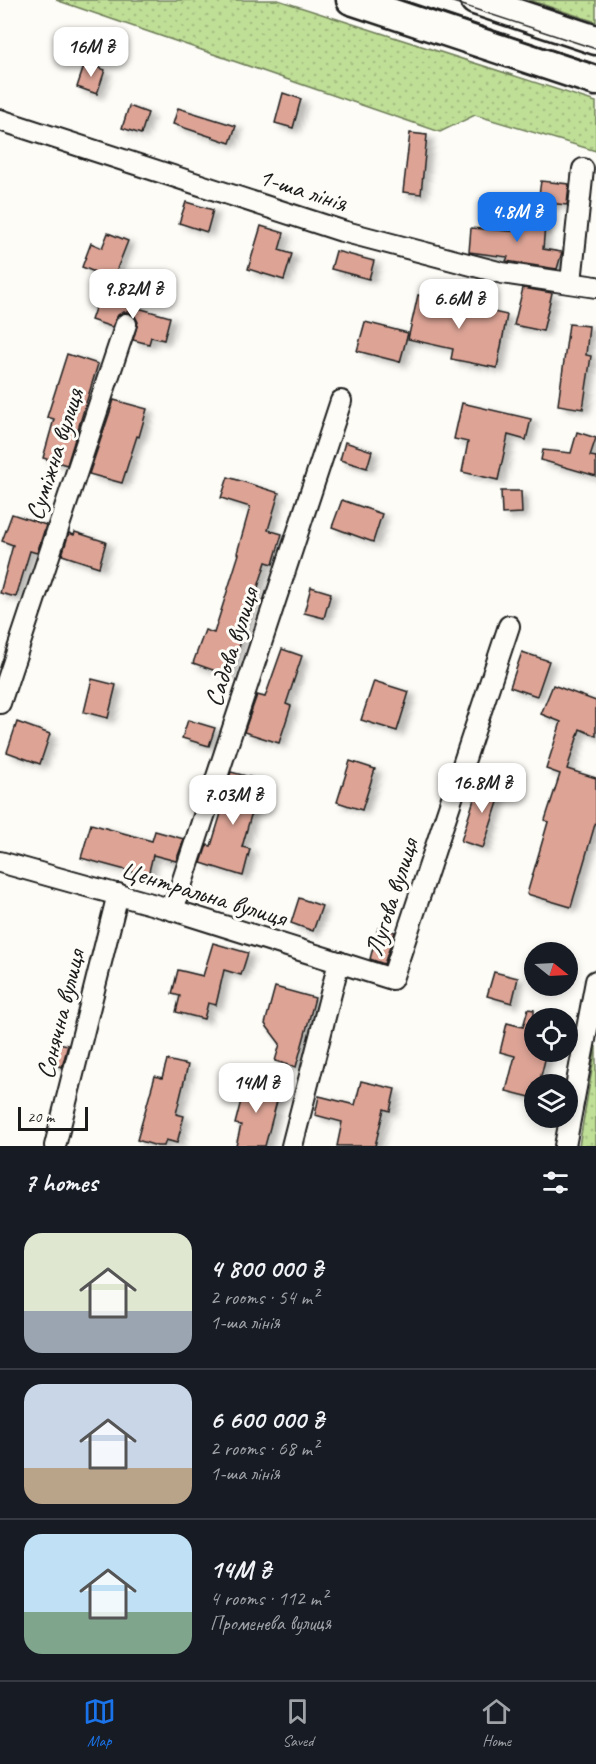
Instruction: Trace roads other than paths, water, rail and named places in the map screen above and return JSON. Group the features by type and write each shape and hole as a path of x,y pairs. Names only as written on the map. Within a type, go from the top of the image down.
{"main road":[{"path":"351,0 596,81"},
{"path":"475,0 596,40"}],"street":[{"name":"1-ша лінія","path":"0,120 342,231 502,273 596,287"},
{"path":"571,282 583,169"},
{"name":"Суміжна вулиця","path":"0,703 126,324"},
{"name":"Садова вулиця","path":"173,910 341,401"},
{"name":"Лугова вулиця","path":"392,979 509,626"},
{"name":"Центральна вулиця","path":"0,862 173,910 392,979"},
{"name":"Сонячна вулиця","path":"55,1146 118,894"},
{"path":"292,1146 339,962"},
{"path":"565,1146 596,981"}],"tram line":[{"path":"403,0 596,64"},
{"path":"447,0 596,49"}]}
